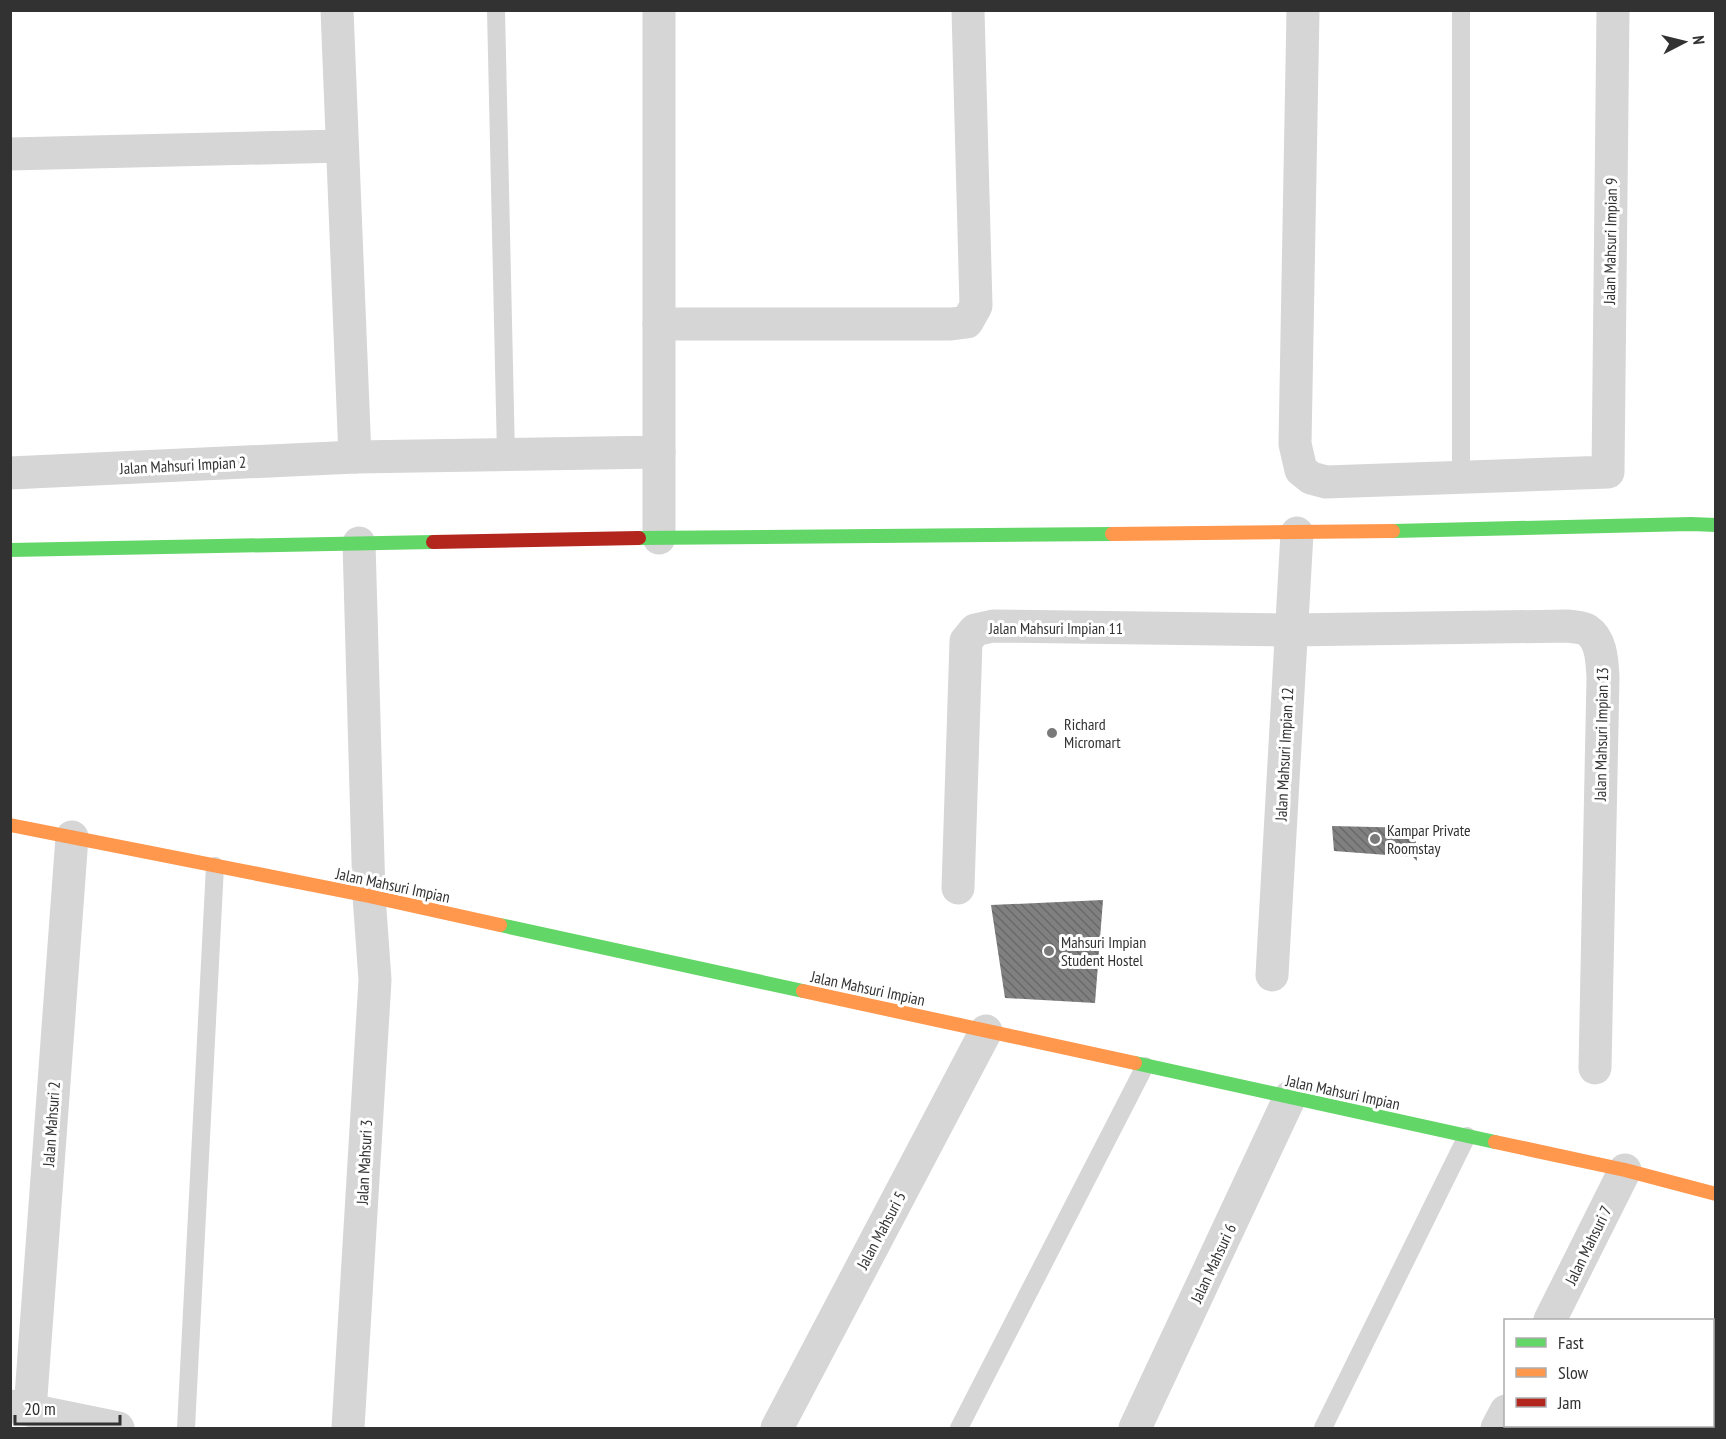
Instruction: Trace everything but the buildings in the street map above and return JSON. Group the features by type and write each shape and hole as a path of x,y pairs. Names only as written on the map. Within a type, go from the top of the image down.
{"street":[{"path":"337,10 355,457"},
{"path":"659,10 659,538"},
{"path":"659,324 951,324 967,322 976,306 968,10"},
{"path":"1303,10 1295,444 1300,470 1311,478 1326,482 1461,478"},
{"name":"Jalan Mahsuri Impian 9","path":"1461,478 1608,472 1613,10"},
{"path":"10,154 342,146"},
{"name":"Jalan Mahsuri Impian 2","path":"10,473 355,457 659,452"},
{"path":"10,550 659,538 1297,533 1716,525"},
{"name":"Jalan Mahsuri Impian 12","path":"1272,975 1297,533"},
{"name":"Jalan Mahsuri 3","path":"348,1428 375,980 369,896 359,543"},
{"name":"Jalan Mahsuri Impian 11","path":"958,888 966,641 975,630 993,626 1291,630"},
{"name":"Jalan Mahsuri Impian 13","path":"1291,630 1568,626 1587,630 1596,640 1602,657 1603,677 1595,1068"},
{"name":"Jalan Mahsuri Impian","path":"10,825 369,896 1625,1170 1716,1194"},
{"name":"Jalan Mahsuri 2","path":"20,1408 72,837"},
{"name":"Jalan Mahsuri 5","path":"777,1428 986,1031"},
{"name":"Jalan Mahsuri 6","path":"1135,1428 1290,1097"},
{"name":"Jalan Mahsuri 7","path":"1550,1319 1625,1170"},
{"path":"20,1408 118,1428"}],"lane":[{"path":"496,10 506,455"},
{"path":"1461,10 1461,478"},
{"path":"186,1428 215,866"},
{"path":"959,1428 1145,1066"},
{"path":"1323,1428 1467,1136"}],"traffic: fast":[{"path":"1393,531 1716,525"},
{"path":"639,538 1112,534"},
{"path":"10,550 433,542"},
{"path":"500,925 803,991"},
{"path":"1135,1063 1495,1142"}],"traffic: slow":[{"path":"1112,534 1393,531"},
{"path":"10,825 369,896 500,925"},
{"path":"803,991 1135,1063"},
{"path":"1495,1142 1625,1170 1716,1194"}],"traffic: jam":[{"path":"433,542 639,538"}],"place":[{"name":"Richard Micromart","path":"1052,733"},
{"name":"Kampar Private Roomstay","path":"1375,839"},
{"name":"Mahsuri Impian Student Hostel","path":"1049,951"}]}
